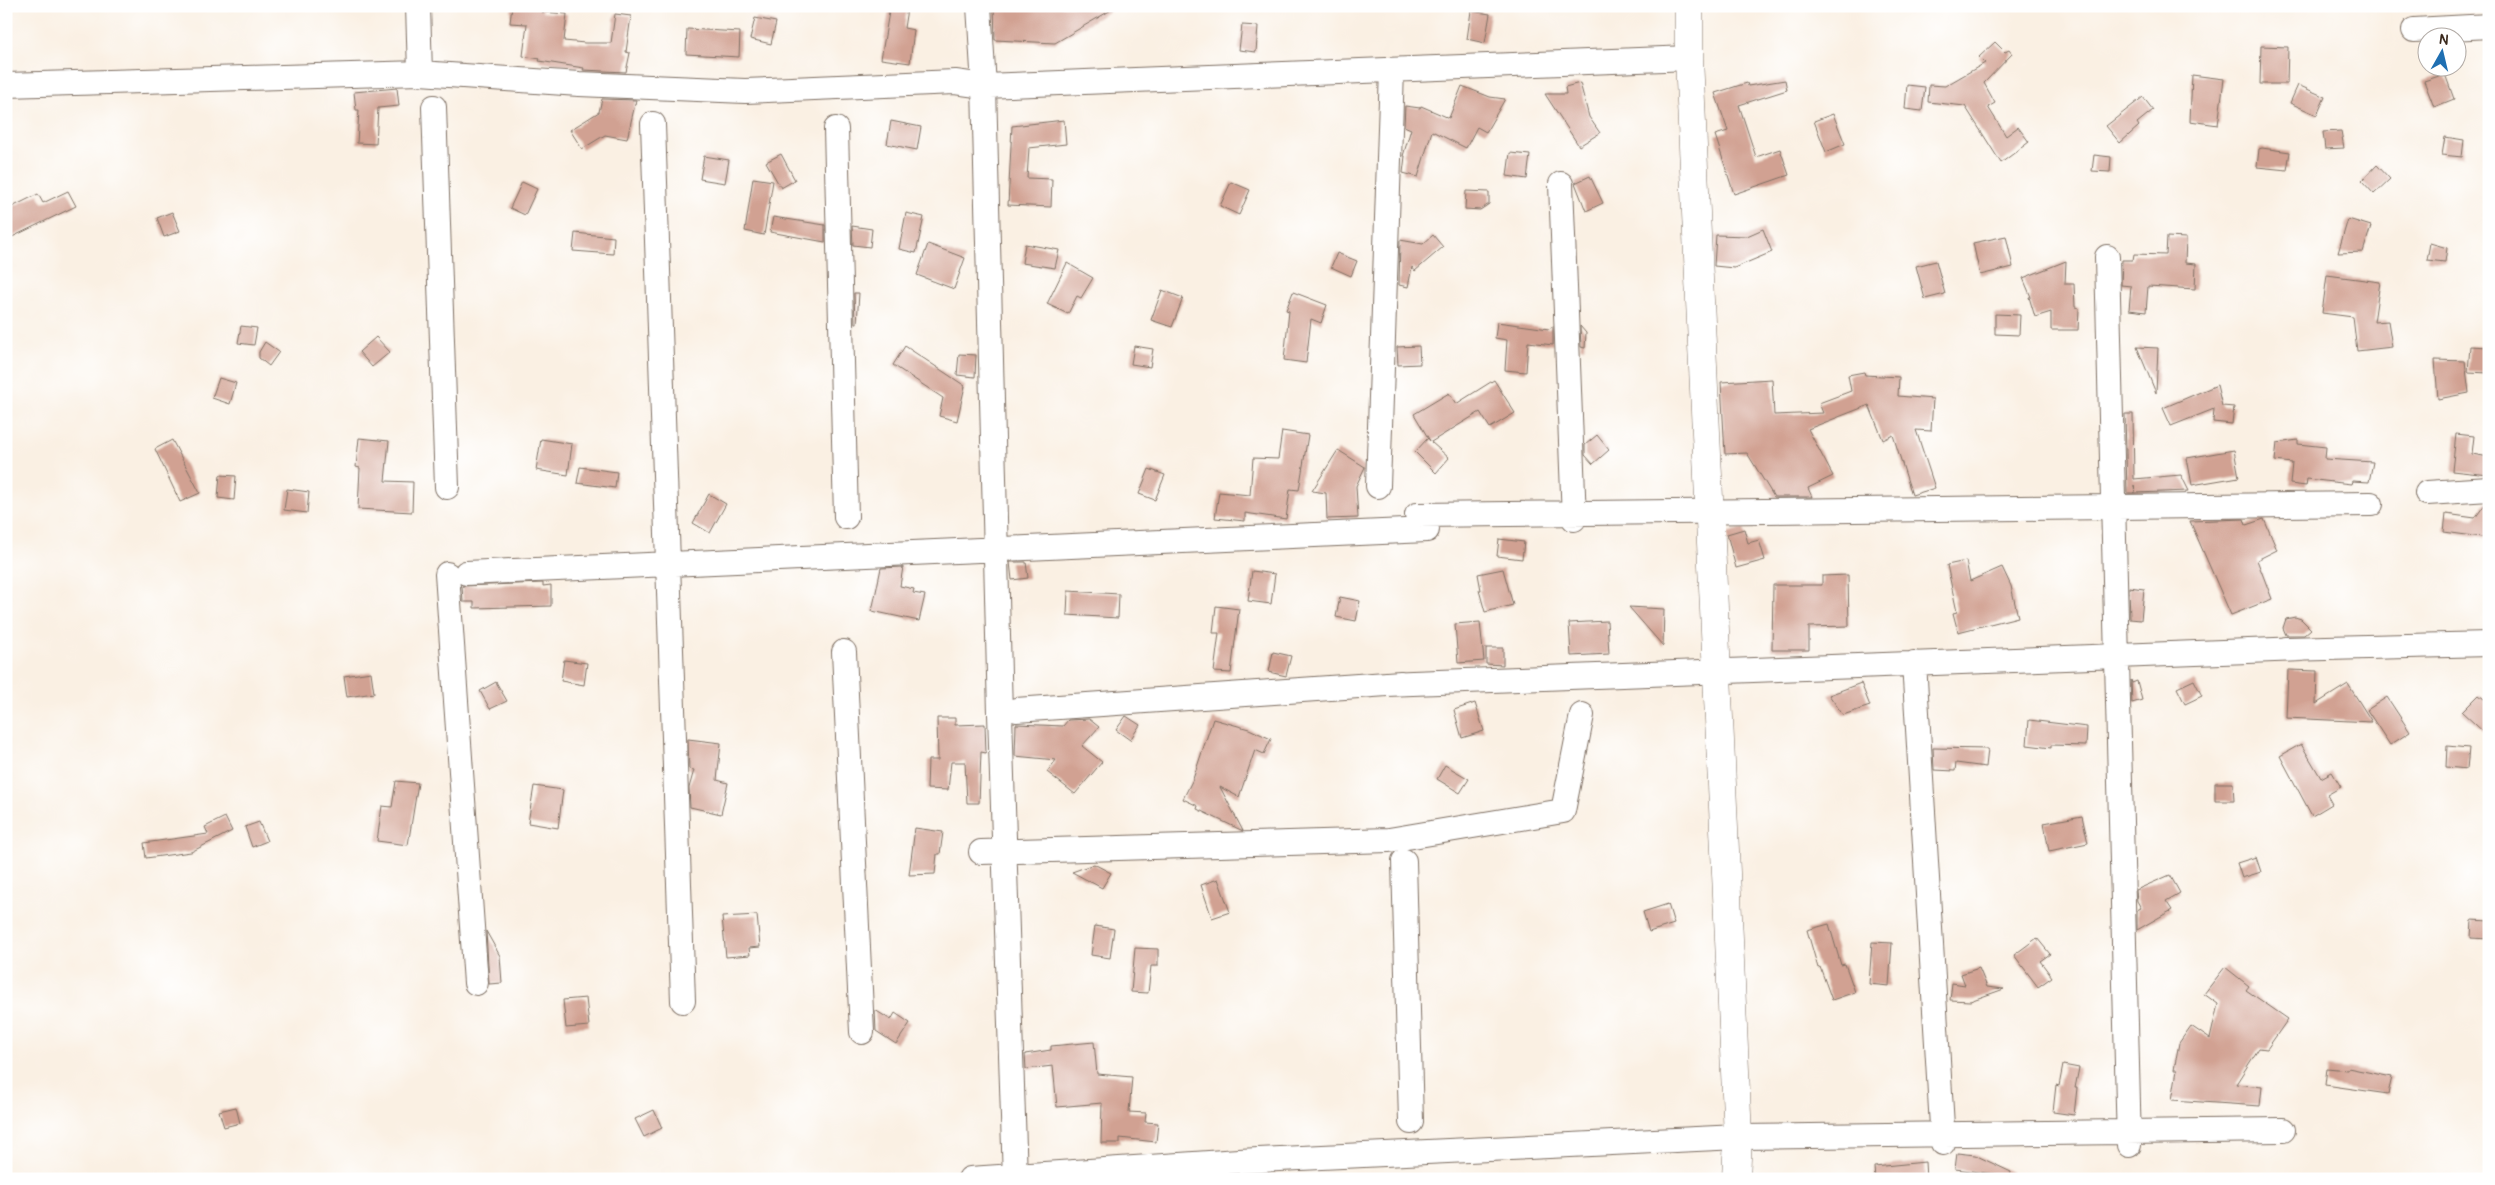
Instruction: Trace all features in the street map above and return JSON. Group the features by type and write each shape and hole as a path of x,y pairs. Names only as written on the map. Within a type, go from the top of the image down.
{"street":[{"path":"418,6 420,74"},
{"path":"979,6 984,86 1000,714 1015,1177"},
{"path":"1689,6 1689,58 1738,1138 1736,1179"},
{"path":"2414,30 2489,26"},
{"path":"6,85 420,74 745,91 955,82 984,86 1689,58"},
{"path":"1378,486 1392,70"},
{"path":"434,107 447,487"},
{"path":"653,124 683,1001"},
{"path":"836,129 846,517"},
{"path":"1561,184 1574,519"},
{"path":"2107,257 2129,1145"},
{"path":"2427,493 2489,490"},
{"path":"476,983 457,574 1422,522 2371,504"},
{"path":"1016,710 1397,683 2303,649 2489,644"},
{"path":"2270,649 2303,649"},
{"path":"844,652 862,1032"},
{"path":"1914,664 1943,1143"},
{"path":"981,852 1389,840 1563,811 1582,715"},
{"path":"1404,861 1411,1122"},
{"path":"970,1179 1238,1161 1738,1138 2283,1130"}],"building":[{"path":"512,6 543,6 542,12 567,14 564,41 585,43 611,43 615,14 631,16 626,52 630,53 626,72 583,70 584,68 539,61 540,59 523,56 527,24 510,23"},
{"path":"890,6 907,9 904,28 914,30 910,63 881,59"},
{"path":"994,6 1118,6 1055,43 995,40"},
{"path":"1471,11 1490,14 1485,43 1467,39"},
{"path":"755,18 776,22 771,44 750,39"},
{"path":"1242,25 1258,26 1256,52 1239,50"},
{"path":"687,29 740,32 739,57 686,54"},
{"path":"1995,42 2005,52 2009,50 2012,54 1984,83 1995,103 1988,107 2006,136 2018,127 2029,142 2001,163 1965,106 1928,102 1929,85 1945,86 1985,63 1979,57"},
{"path":"2261,46 2288,47 2287,84 2260,84"},
{"path":"2192,75 2224,79 2218,125 2190,121"},
{"path":"2433,78 2446,78 2454,99 2434,107 2424,81"},
{"path":"1785,80 1787,90 1739,105 1756,157 1780,149 1789,175 1734,194 1715,135 1728,131 1715,93 1747,83 1748,86"},
{"path":"1580,83 1589,117 1600,133 1579,146 1545,94 1566,94 1565,87"},
{"path":"1907,85 1925,87 1922,111 1905,109"},
{"path":"2298,85 2325,97 2317,115 2290,103"},
{"path":"1462,86 1490,97 1505,99 1486,132 1477,127 1466,148 1432,131 1418,177 1403,173 1405,156 1403,156 1411,129 1404,126 1405,106 1420,108 1421,106 1449,118"},
{"path":"397,88 399,106 378,108 376,144 357,143 359,110 356,110 354,92"},
{"path":"2143,97 2153,110 2137,123 2139,126 2120,143 2106,126"},
{"path":"602,99 636,100 627,139 605,135 582,149 570,130 599,112"},
{"path":"1833,114 1845,144 1826,152 1814,121"},
{"path":"1064,120 1066,144 1029,148 1027,178 1052,179 1051,207 1008,205 1012,126"},
{"path":"891,121 921,127 917,150 887,144"},
{"path":"2341,131 2344,148 2325,149 2323,132"},
{"path":"2445,137 2464,140 2462,157 2442,155"},
{"path":"2259,149 2290,152 2287,170 2257,167"},
{"path":"1510,153 1530,155 1527,179 1507,176"},
{"path":"781,154 795,180 781,188 766,162"},
{"path":"2094,155 2111,157 2110,172 2092,171"},
{"path":"704,156 729,160 725,183 700,179"},
{"path":"2377,165 2390,179 2374,194 2362,181"},
{"path":"1590,176 1603,203 1586,211 1575,183"},
{"path":"753,178 773,181 764,235 745,231"},
{"path":"522,182 537,189 525,215 510,208"},
{"path":"1231,182 1250,190 1239,215 1220,206"},
{"path":"68,191 76,206 6,240 6,210 38,194 43,203"},
{"path":"1466,191 1489,192 1489,204 1480,210 1465,209"},
{"path":"172,212 180,231 164,237 157,218"},
{"path":"906,213 924,217 916,253 899,249"},
{"path":"773,217 825,225 825,242 770,232"},
{"path":"2348,219 2371,226 2363,252 2338,253"},
{"path":"852,226 872,229 870,247 853,245"},
{"path":"1763,229 1772,252 1734,268 1714,266 1716,235 1747,236"},
{"path":"575,233 614,237 613,254 573,251"},
{"path":"1433,235 1443,247 1415,271 1412,267 1408,287 1399,285 1400,240 1423,244"},
{"path":"2006,236 2013,267 1980,275 1973,243"},
{"path":"2167,237 2186,238 2185,263 2196,264 2195,289 2148,286 2146,312 2129,310 2131,286 2121,285 2122,260 2133,260 2134,254 2166,255"},
{"path":"2430,243 2447,248 2445,262 2427,260"},
{"path":"928,244 965,258 954,289 917,275"},
{"path":"1025,244 1059,250 1055,268 1022,263"},
{"path":"1337,253 1357,261 1351,276 1331,267"},
{"path":"1936,261 1945,294 1925,299 1916,266"},
{"path":"2066,261 2065,284 2074,284 2075,307 2079,308 2078,330 2051,330 2051,312 2035,317 2029,297 2031,297 2023,278"},
{"path":"1067,263 1093,278 1081,298 1077,296 1068,314 1047,304"},
{"path":"2327,275 2380,282 2374,322 2388,321 2392,347 2357,351 2353,317 2322,313"},
{"path":"1162,290 1183,298 1172,327 1151,320"},
{"path":"1293,292 1327,305 1321,323 1311,319 1306,363 1284,360 1289,311 1286,310"},
{"path":"854,293 859,293 857,323 855,323"},
{"path":"1995,314 2020,315 2019,335 1995,334"},
{"path":"1497,322 1549,329 1553,326 1553,345 1528,342 1526,372 1505,370 1507,340 1495,338"},
{"path":"241,326 257,328 254,345 238,343"},
{"path":"1580,326 1586,333 1585,348 1581,347"},
{"path":"376,337 390,352 372,367 359,352"},
{"path":"265,342 279,352 269,366 259,358 259,352"},
{"path":"905,346 965,386 957,421 939,416 943,398 893,365"},
{"path":"1134,346 1153,349 1150,367 1131,364"},
{"path":"1419,346 1420,364 1398,365 1397,347"},
{"path":"2470,346 2489,347 2489,373 2468,372"},
{"path":"2137,347 2158,348 2156,393"},
{"path":"959,354 976,355 975,377 957,375"},
{"path":"2435,360 2465,361 2469,393 2438,399"},
{"path":"1864,372 1865,375 1899,377 1898,396 1933,399 1931,431 1916,430 1935,488 1912,495 1893,435 1883,440 1869,405 1808,429 1833,476 1808,488 1812,497 1774,497 1747,453 1725,454 1721,382 1772,379 1774,415 1823,413 1819,403 1851,391 1848,375"},
{"path":"219,378 236,383 230,404 212,398"},
{"path":"1494,380 1515,413 1490,428 1480,412 1431,442 1449,458 1436,473 1415,452 1428,438 1430,441 1414,414 1449,393 1456,404"},
{"path":"2217,385 2222,406 2234,407 2232,424 2213,422 2214,409 2171,426 2163,408"},
{"path":"2125,414 2133,414 2134,479 2181,475 2189,491 2127,493"},
{"path":"1282,431 1308,435 1299,490 1290,489 1286,519 1245,513 1245,521 1215,518 1219,492 1250,495 1253,458 1278,459"},
{"path":"2456,434 2474,436 2472,454 2489,457 2489,475 2452,471"},
{"path":"1597,435 1609,450 1593,464 1585,455 1585,445"},
{"path":"359,438 389,441 385,481 413,482 412,512 358,509 360,468 356,467"},
{"path":"541,439 572,444 568,475 536,470"},
{"path":"172,440 200,493 180,502 155,449"},
{"path":"2298,440 2298,444 2326,447 2325,459 2373,462 2369,482 2352,481 2351,484 2307,479 2306,486 2290,484 2292,463 2275,461 2277,443"},
{"path":"1338,450 1365,467 1356,486 1358,518 1327,519 1326,493 1312,491"},
{"path":"2234,450 2239,477 2192,485 2187,458"},
{"path":"580,467 617,472 615,488 577,483"},
{"path":"1149,469 1165,475 1155,500 1139,494"},
{"path":"220,475 236,476 234,500 218,498"},
{"path":"287,489 309,492 307,513 284,510"},
{"path":"709,494 726,504 710,533 693,523"},
{"path":"2486,503 2489,503 2489,538 2444,532 2446,514 2475,518"},
{"path":"2244,519 2246,525 2264,519 2277,550 2257,560 2272,599 2231,615 2190,521"},
{"path":"1744,529 1748,543 1759,540 1765,560 1736,568 1727,534"},
{"path":"1499,539 1524,542 1522,559 1497,556"},
{"path":"1966,561 1970,581 2002,567 2011,586 2018,617 1958,632 1953,613 1957,612 1947,565"},
{"path":"1010,562 1026,562 1028,578 1012,580"},
{"path":"903,567 900,586 914,589 913,593 925,595 919,621 872,611 881,568"},
{"path":"1503,569 1513,605 1485,612 1479,590 1481,590 1478,574"},
{"path":"1252,571 1275,574 1271,604 1248,601"},
{"path":"1848,575 1849,626 1809,627 1809,650 1772,650 1773,585 1822,585 1822,576"},
{"path":"543,583 543,586 551,585 551,606 474,608 474,602 463,602 462,586"},
{"path":"2129,587 2144,589 2141,620 2130,619"},
{"path":"1068,591 1119,594 1118,618 1067,615"},
{"path":"1340,597 1360,601 1356,621 1336,617"},
{"path":"1216,606 1239,609 1231,673 1214,672 1219,633 1213,633"},
{"path":"1629,607 1664,609 1663,646"},
{"path":"2295,617 2301,619 2311,629 2304,635 2286,635 2283,628 2286,619"},
{"path":"1607,621 1609,654 1571,656 1569,623"},
{"path":"1480,622 1484,661 1458,663 1455,624"},
{"path":"1486,648 1503,648 1503,665 1486,664"},
{"path":"1273,652 1291,656 1286,676 1269,672"},
{"path":"564,660 587,663 584,685 561,681"},
{"path":"2288,670 2317,671 2316,704 2348,684 2372,722 2286,718"},
{"path":"371,672 374,693 347,697 344,676"},
{"path":"2131,680 2132,683 2137,681 2142,700 2132,703"},
{"path":"2194,680 2202,696 2185,704 2177,688"},
{"path":"496,682 507,701 490,709 480,691"},
{"path":"1861,683 1870,706 1843,715 1829,695"},
{"path":"2479,695 2489,703 2489,737 2462,712"},
{"path":"2387,697 2410,732 2390,745 2367,710"},
{"path":"1475,703 1484,731 1462,738 1454,710"},
{"path":"1126,716 1140,725 1130,740 1116,730"},
{"path":"937,718 955,718 955,725 985,724 986,753 981,752 979,803 967,803 965,762 951,762 948,790 927,789 928,760 938,760"},
{"path":"1089,719 1099,727 1082,746 1102,762 1075,794 1047,772 1056,760 1015,756 1016,724 1063,726 1068,720"},
{"path":"1213,719 1249,729 1271,739 1264,754 1255,750 1239,797 1220,787 1243,831 1197,809 1198,806 1183,799 1193,779"},
{"path":"2029,720 2087,727 2086,746 2051,745 2051,748 2027,745"},
{"path":"688,739 721,743 717,780 728,783 721,814 690,807 689,788 694,770 689,769"},
{"path":"2301,744 2321,778 2332,772 2341,787 2327,795 2332,804 2312,816 2280,756"},
{"path":"2447,746 2469,748 2467,769 2446,767"},
{"path":"1933,748 1988,749 1986,767 1956,763 1955,771 1934,770"},
{"path":"1445,765 1469,779 1460,793 1437,779"},
{"path":"396,781 418,783 408,845 377,841 382,806 392,807"},
{"path":"2215,783 2233,783 2234,801 2215,801"},
{"path":"534,786 563,790 558,828 528,823"},
{"path":"2082,816 2088,843 2049,851 2044,823"},
{"path":"225,817 232,831 191,852 146,858 144,843 208,834 205,827"},
{"path":"259,822 267,841 252,847 245,827"},
{"path":"915,828 943,832 940,854 937,854 935,874 909,875"},
{"path":"2256,857 2261,872 2242,878 2237,863"},
{"path":"1094,864 1111,873 1102,888 1072,872"},
{"path":"2170,875 2180,893 2166,901 2172,910 2137,930 2137,910 2141,908 2137,901 2136,890"},
{"path":"1218,879 1230,912 1212,918 1201,885"},
{"path":"1668,904 1674,924 1649,932 1643,912"},
{"path":"757,915 760,947 749,948 750,955 726,957 722,917"},
{"path":"2472,920 2489,921 2489,939 2471,938"},
{"path":"1829,924 1841,965 1845,964 1855,992 1832,1000 1820,967 1818,968 1807,930"},
{"path":"1095,926 1114,929 1110,958 1091,955"},
{"path":"486,931 500,956 502,983 489,984"},
{"path":"2037,938 2050,954 2040,961 2052,977 2038,987 2014,955"},
{"path":"1872,942 1892,943 1889,986 1869,984"},
{"path":"1135,948 1158,949 1158,966 1151,966 1148,993 1131,992"},
{"path":"2225,967 2249,986 2246,990 2288,1019 2267,1049 2259,1048 2236,1084 2262,1087 2260,1106 2172,1100 2177,1070 2174,1070 2179,1043 2191,1026 2210,1039 2218,1004 2204,994"},
{"path":"1979,968 1987,987 2004,989 1970,1001 1950,1000 1952,983 1965,985 1961,974"},
{"path":"586,998 589,1026 566,1028 563,1000"},
{"path":"875,1010 891,1020 895,1013 910,1023 896,1044 876,1031"},
{"path":"1094,1042 1097,1074 1132,1077 1129,1112 1146,1113 1145,1122 1158,1123 1156,1142 1120,1138 1120,1143 1101,1143 1102,1103 1057,1107 1053,1066 1026,1069 1025,1054 1051,1050 1051,1046"},
{"path":"2063,1065 2079,1068 2075,1088 2077,1088 2074,1115 2053,1112 2056,1085 2059,1086"},
{"path":"2327,1068 2347,1070 2348,1068 2392,1077 2388,1094 2325,1085"},
{"path":"236,1107 240,1123 224,1127 219,1111"},
{"path":"654,1110 662,1128 644,1137 635,1119"},
{"path":"1957,1153 1975,1155 2011,1172 2010,1176 1955,1169"},
{"path":"1925,1162 1926,1179 1875,1179 1874,1167"}]}
